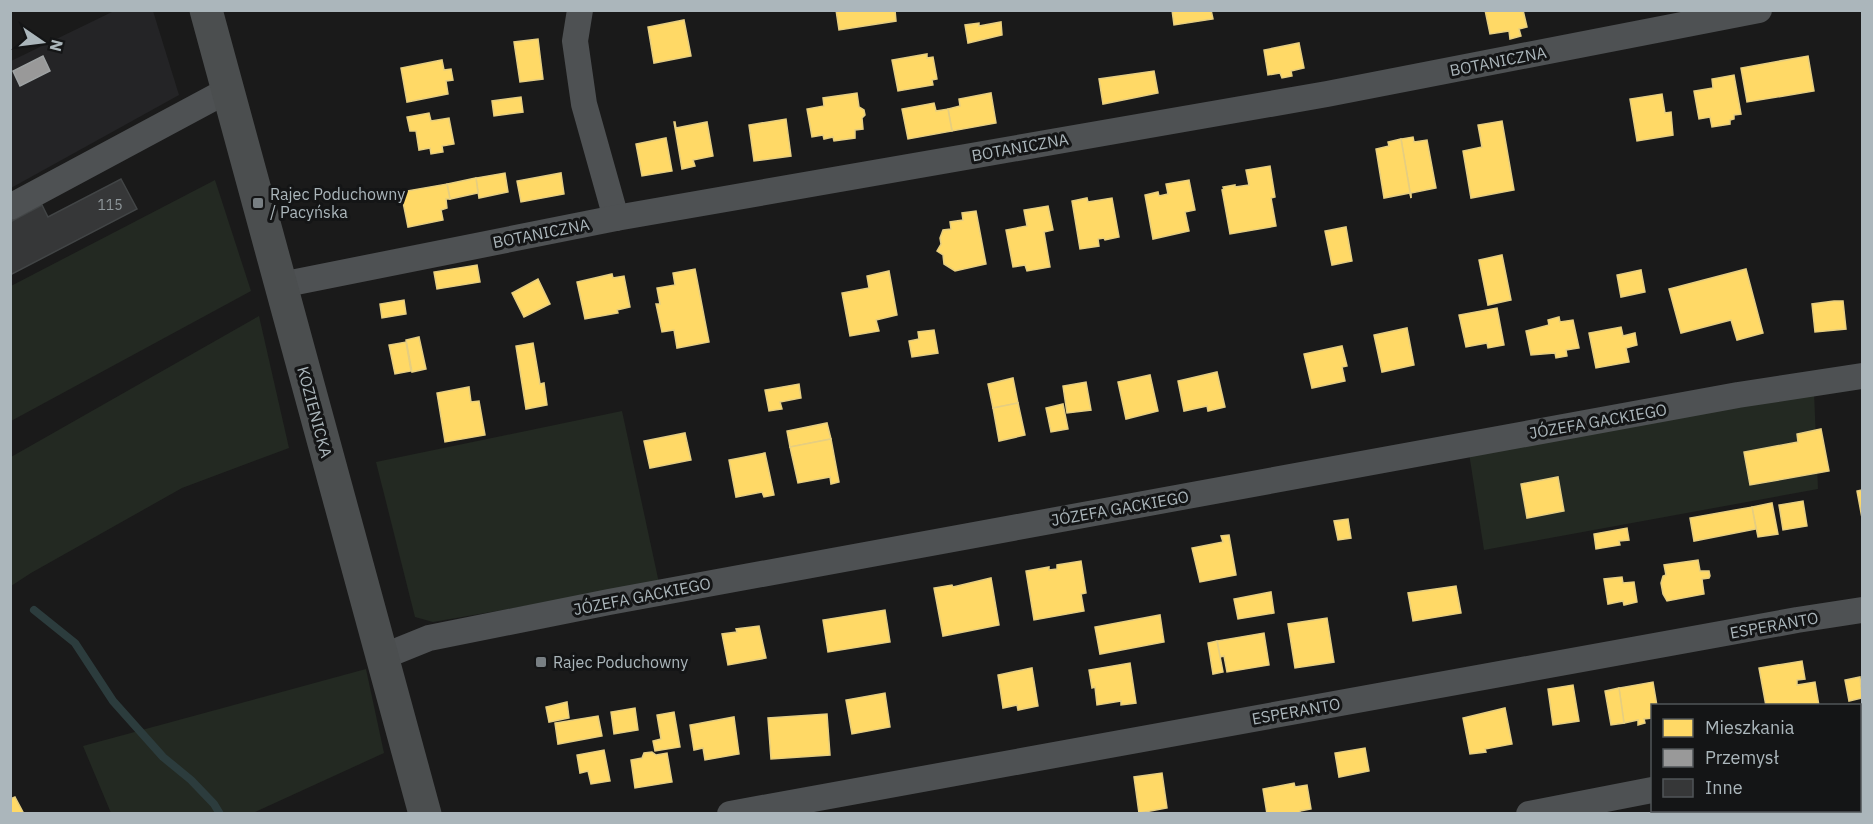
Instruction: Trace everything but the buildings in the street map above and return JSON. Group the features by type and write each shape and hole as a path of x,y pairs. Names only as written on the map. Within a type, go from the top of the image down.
{"main road":[{"name":"KOZIENICKA","path":"206,10 424,813"}],"street":[{"path":"580,10 575,41 584,104 616,218"},
{"name":"BOTANICZNA","path":"280,285 616,218 1327,94 1759,10"},
{"path":"10,207 228,90"},
{"name":"JÓZEFA GACKIEGO","path":"382,657 429,638 620,600 1738,395 1863,376"},
{"name":"ESPERANTO","path":"730,813 1863,610"},
{"path":"1528,813 1651,790"}],"shaded area":[{"path":"114,11 153,11 179,95 11,188 11,61"},
{"path":"215,180 251,291 11,421 11,286"},
{"path":"259,316 289,448 182,488 11,586 11,457"},
{"path":"1814,392 1818,489 1484,550 1469,453"},
{"path":"622,411 659,583 433,622 415,617 376,462"},
{"path":"366,669 384,753 253,813 111,813 83,746"}],"waterway":[{"path":"34,610 75,643 113,701 163,757 191,780 214,804 220,814"}],"place":[{"name":"Rajec Poduchowny / Pacyńska","path":"258,203"},
{"name":"Rajec Poduchowny","path":"541,662"}]}
